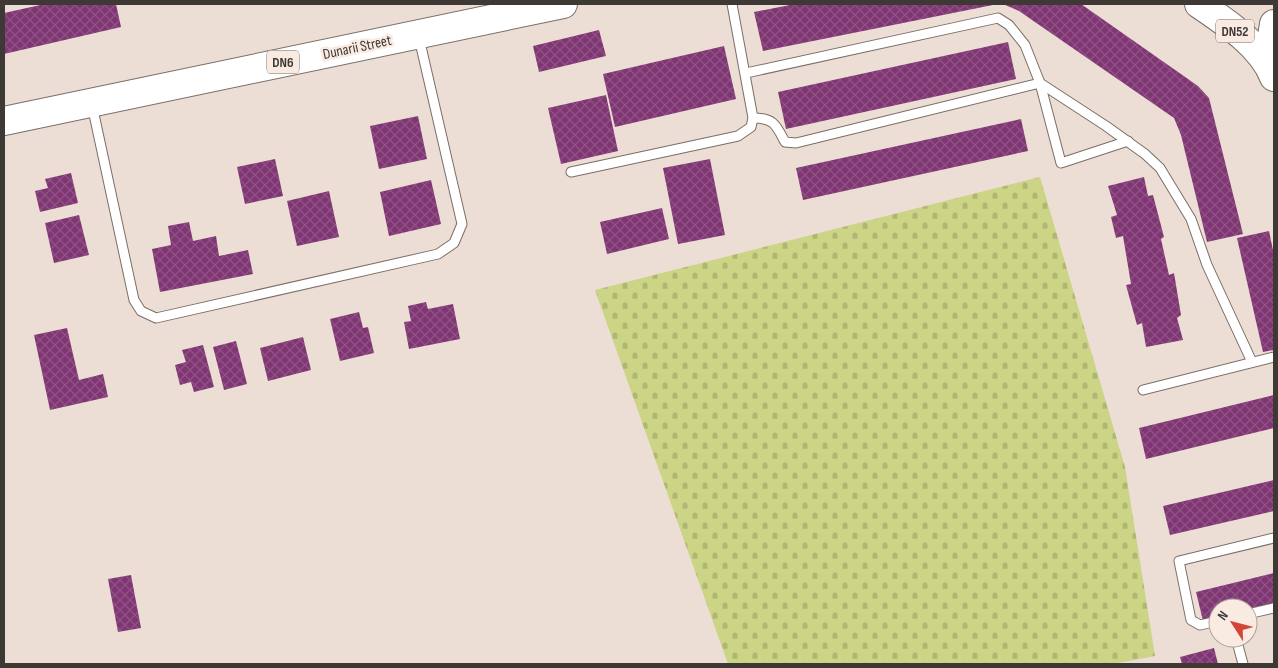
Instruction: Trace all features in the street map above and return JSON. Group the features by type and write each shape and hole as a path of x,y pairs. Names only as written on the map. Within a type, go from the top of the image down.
{"main road":[{"name":"Dunarii Street","path":"4,121 563,4"},
{"name":"DN52","path":"1199,4 1236,32 1272,66"},
{"name":"DN52","path":"1272,66 1274,24"}],"lane":[{"path":"571,172 738,136 751,127 753,118 732,4"},
{"path":"746,73 998,18 1010,24 1025,45 1040,83 1061,163 1128,141"},
{"path":"92,102 134,300 141,311 156,318 438,254 454,243 462,224 418,34"},
{"path":"753,118 766,118 776,125 785,142 796,143 1040,83 1128,141 1160,168 1175,189 1191,219 1207,265 1252,362"},
{"path":"1144,390 1274,357"},
{"path":"1208,623 1200,625 1190,620 1179,561 1274,538"},
{"path":"1258,612 1274,608"},
{"path":"1239,648 1243,664"}],"green space":[{"path":"1040,177 1125,467 1155,656 1113,664 728,664 595,290"}],"building":[{"path":"45,4 116,4 121,27 4,54 4,13"},
{"path":"795,4 993,5 763,51 754,12"},
{"path":"1003,4 1081,4 1198,86 1209,98 1243,234 1207,242 1181,135 1174,118 1019,11"},
{"path":"599,30 606,56 539,72 533,46"},
{"path":"1008,42 1016,79 786,129 778,92"},
{"path":"724,46 736,99 615,127 603,74"},
{"path":"606,95 618,151 561,164 548,108"},
{"path":"418,116 427,159 379,169 370,126"},
{"path":"1021,119 1028,151 803,200 796,168"},
{"path":"275,159 283,196 245,204 237,167"},
{"path":"710,159 725,235 678,244 663,168"},
{"path":"71,173 78,203 40,212 35,191 48,188 45,179"},
{"path":"1144,177 1148,196 1153,195 1164,237 1161,239 1169,275 1174,273 1181,315 1177,318 1183,340 1146,347 1142,323 1137,325 1126,285 1131,284 1123,236 1116,238 1111,217 1117,215 1108,186"},
{"path":"431,180 441,224 389,236 380,192"},
{"path":"329,191 339,237 297,246 287,201"},
{"path":"662,208 669,239 607,254 600,222"},
{"path":"79,215 89,255 54,263 45,223"},
{"path":"189,222 193,241 216,236 219,256 248,250 253,274 160,292 152,249 171,245 168,226"},
{"path":"1269,231 1274,255 1274,350 1263,352 1237,238"},
{"path":"426,302 428,309 453,304 460,339 409,349 404,322 411,321 408,306"},
{"path":"359,312 363,328 368,327 374,353 340,361 330,319"},
{"path":"67,328 79,380 103,374 108,397 50,410 34,335"},
{"path":"303,337 311,370 268,381 260,348"},
{"path":"236,341 247,384 224,390 213,347"},
{"path":"203,345 214,387 194,392 191,382 180,385 175,365 186,362 182,350"},
{"path":"1274,395 1274,428 1146,459 1139,428"},
{"path":"1274,480 1274,511 1170,535 1163,506"},
{"path":"1274,573 1274,604 1258,608 1258,598 1208,598 1208,620 1203,621 1196,592"},
{"path":"131,575 141,628 118,632 108,579"},
{"path":"1214,648 1218,664 1182,664 1180,657"}]}
